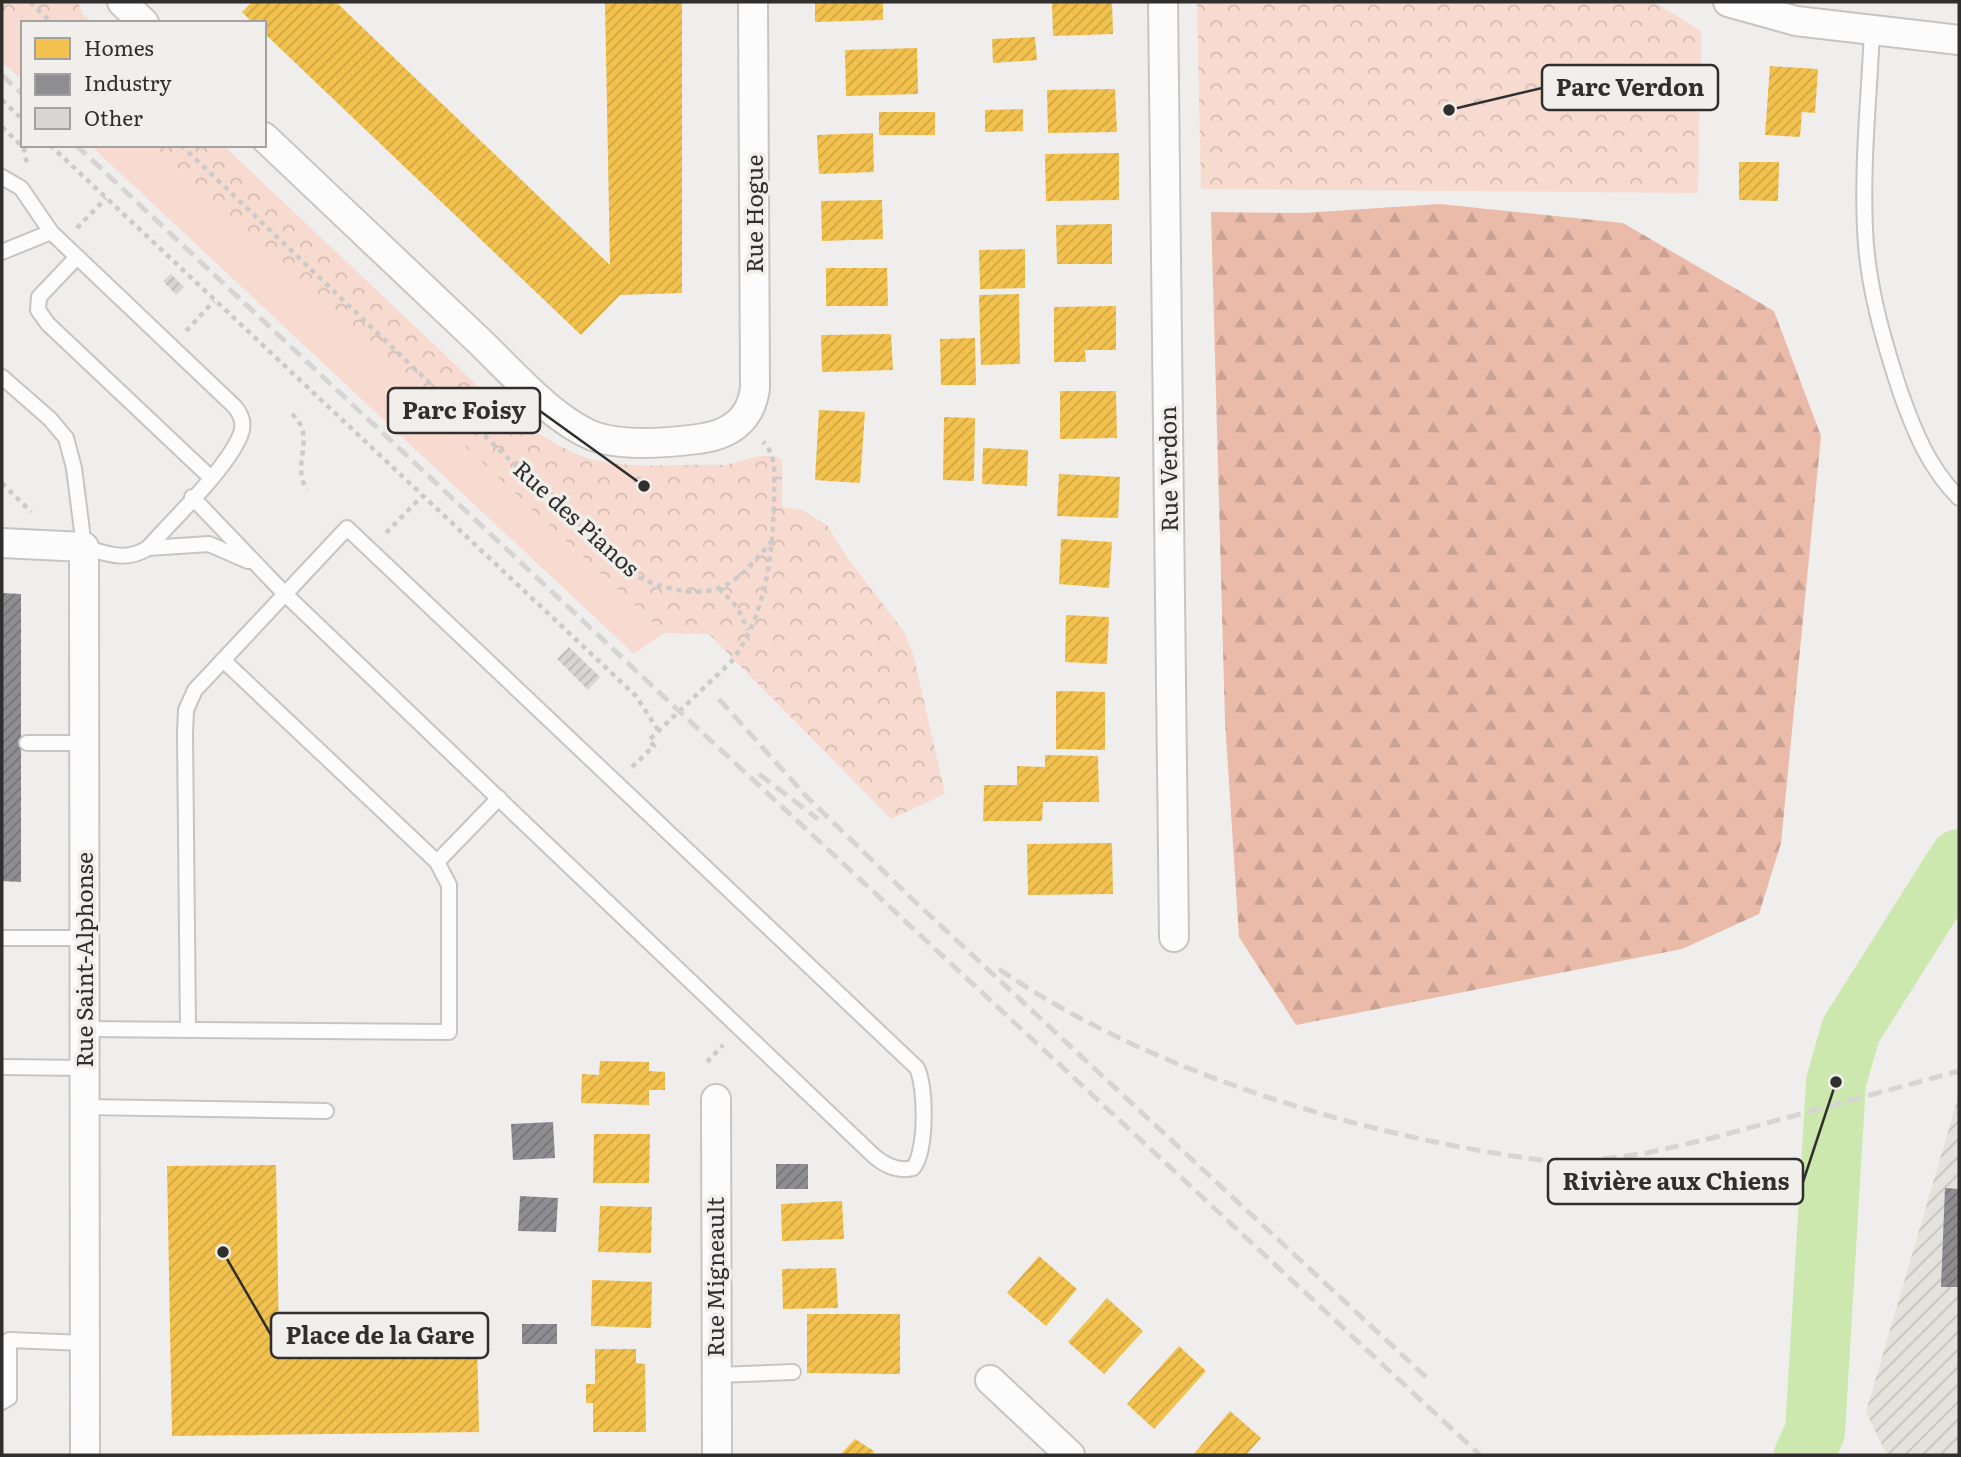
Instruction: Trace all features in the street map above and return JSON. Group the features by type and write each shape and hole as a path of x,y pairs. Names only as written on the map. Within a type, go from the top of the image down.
{"street":[{"path":"122,2 142,21"},
{"name":"Rue Hogue","path":"266,139 522,382 580,429 611,440 673,441 709,438 741,422 754,401 753,2"},
{"name":"Rue Verdon","path":"1163,2 1174,937"},
{"path":"1728,2 1796,21 1959,40"},
{"path":"2,544 84,547"},
{"name":"Rue Saint-Alphonse","path":"84,547 85,1455"},
{"name":"Rue Migneault","path":"716,1099 717,1455"},
{"path":"990,1380 1070,1455"}],"lane":[{"path":"1872,31 1864,169 1865,231 1871,280 1887,349 1910,421 1934,467 1959,498"},
{"path":"2,177 21,188 51,232 240,414 241,435 210,477 148,548"},
{"path":"2,252 38,234 51,232"},
{"path":"77,257 39,297 37,310 48,324 210,477"},
{"path":"2,377 50,419 66,438 74,468 84,547 128,557 148,548 209,544 253,563"},
{"path":"188,1029 186,710 195,690 223,660 285,594 347,528 917,1068 923,1084 922,1151 913,1168 895,1168 875,1157 285,594 192,497"},
{"path":"85,1029 449,1032 449,884 438,862 223,660"},
{"path":"27,743 84,743"},
{"path":"438,862 499,798"},
{"path":"2,938 85,938"},
{"path":"2,1068 85,1068"},
{"path":"85,1107 326,1111"},
{"path":"2,1402 9,1398 9,1340 85,1343"},
{"path":"716,1375 793,1372"}],"path":[{"path":"30,2 50,21"},
{"path":"2,100 21,118"},
{"path":"2,127 21,145"},
{"path":"23,147 27,164"},
{"path":"52,147 636,696 660,733"},
{"name":"Rue des Pianos","path":"183,147 624,569 653,583 679,589 719,588"},
{"path":"86,218 106,198"},
{"path":"195,322 215,301"},
{"path":"292,414 302,423 305,431 299,476 307,490"},
{"path":"629,769 654,746 649,740 660,733 731,662 749,631 769,570 774,471 769,448"},
{"path":"2,483 31,512"},
{"path":"404,516 422,496"},
{"path":"749,631 737,607 719,588 753,562 772,541"}],"shaded area":[{"path":"1959,1094 1959,1455 1887,1455 1866,1412"}],"green space":[{"path":"2,2 78,2 82,13 91,21 21,21 21,29 2,11"},
{"path":"1197,2 1654,2 1701,31 1698,193 1201,189"},
{"path":"2,11 21,29 21,79 2,62"},
{"path":"92,147 146,147 664,633 634,654"},
{"path":"146,147 225,147 497,404 517,420 583,457 610,463 642,465 724,465 766,456 782,459 782,507 802,510 827,525 849,560 905,633 914,657 945,794 891,819 709,634 664,633"},
{"path":"1440,204 1623,223 1774,311 1821,436 1781,843 1759,914 1682,949 1296,1025 1239,937 1225,721 1211,212 1302,213"}],"building: Homes":[{"path":"252,2 336,2 610,265 605,2 682,2 682,293 620,295 581,335 266,35 266,21 251,21 242,12"},
{"path":"815,2 883,2 883,20 815,22"},
{"path":"1112,2 1113,34 1053,36 1052,3"},
{"path":"1035,37 1037,60 993,63 992,39"},
{"path":"917,48 918,94 846,96 845,50"},
{"path":"1770,66 1818,69 1815,113 1802,112 1800,137 1765,135"},
{"path":"1115,89 1117,132 1048,133 1047,90"},
{"path":"1023,109 1023,131 985,132 985,110"},
{"path":"879,112 935,112 935,135 879,135"},
{"path":"873,133 874,172 819,174 817,135"},
{"path":"1119,153 1119,200 1046,201 1045,154"},
{"path":"1739,162 1779,162 1778,201 1739,200"},
{"path":"882,200 883,239 822,241 821,201"},
{"path":"1112,224 1112,264 1057,264 1056,225"},
{"path":"1025,249 1025,288 980,289 979,250"},
{"path":"826,268 887,268 888,306 826,306"},
{"path":"1019,294 1020,364 981,365 979,295"},
{"path":"1116,306 1116,350 1085,350 1086,362 1054,362 1054,307"},
{"path":"891,334 893,370 822,372 821,335"},
{"path":"975,338 976,385 941,385 940,339"},
{"path":"1060,391 1116,391 1117,438 1060,439"},
{"path":"819,410 865,412 860,483 815,480"},
{"path":"944,417 975,418 974,481 943,480"},
{"path":"983,448 1028,450 1027,486 982,484"},
{"path":"1059,474 1120,477 1118,518 1057,516"},
{"path":"1061,539 1112,542 1109,588 1059,584"},
{"path":"1066,615 1109,617 1107,664 1065,662"},
{"path":"1056,691 1105,692 1105,750 1056,749"},
{"path":"1045,755 1098,756 1099,802 1043,802 1042,821 983,821 984,785 1017,785 1017,766 1045,767"},
{"path":"1112,843 1113,894 1028,895 1027,844"},
{"path":"600,1061 649,1062 649,1071 665,1072 665,1090 649,1090 649,1105 581,1103 582,1074 599,1075"},
{"path":"594,1134 650,1134 649,1183 593,1183"},
{"path":"276,1165 279,1341 477,1339 479,1432 172,1436 167,1166"},
{"path":"842,1201 844,1239 782,1241 781,1204"},
{"path":"600,1206 652,1207 651,1253 598,1252"},
{"path":"1039,1256 1077,1289 1046,1326 1007,1293"},
{"path":"836,1268 838,1308 783,1309 782,1269"},
{"path":"592,1280 652,1282 651,1328 591,1326"},
{"path":"1107,1298 1143,1331 1104,1374 1068,1342"},
{"path":"807,1314 900,1314 900,1374 807,1373"},
{"path":"1179,1346 1206,1371 1154,1429 1127,1404"},
{"path":"595,1349 636,1349 636,1363 645,1364 646,1432 593,1432 593,1403 586,1403 586,1384 595,1384"},
{"path":"1230,1411 1261,1438 1246,1455 1193,1455"},
{"path":"855,1439 874,1451 872,1455 840,1455"}],"building: Industry":[{"path":"2,593 21,594 21,882 2,881"},
{"path":"553,1122 555,1158 513,1160 511,1124"},
{"path":"776,1164 808,1164 808,1189 776,1189"},
{"path":"1945,1188 1959,1189 1959,1287 1941,1287"},
{"path":"520,1196 558,1198 556,1232 518,1231"},
{"path":"522,1324 557,1324 557,1344 522,1344"}],"building: Other":[{"path":"171,274 184,287 176,295 163,281"},
{"path":"569,647 600,677 588,690 557,659"}],"waterway":[{"path":"1804,1455 1815,1432 1836,1082 1851,1030 1959,859"}],"railway":[{"path":"2,75 21,93"},
{"path":"78,147 680,712 1480,1455"},
{"path":"719,699 806,796 910,897 1427,1378"},
{"path":"759,774 818,819"},
{"path":"999,969 1079,1017 1169,1060 1267,1097 1369,1127 1474,1149 1578,1164 1678,1171 1771,1169"},
{"path":"1603,1159 1647,1153 1712,1138 1959,1071"}],"place":[{"name":"Parc Verdon","path":"1449,110"},
{"name":"Parc Foisy","path":"644,486"},
{"name":"Rivière aux Chiens","path":"1836,1082"},
{"name":"Place de la Gare","path":"223,1252"}]}
